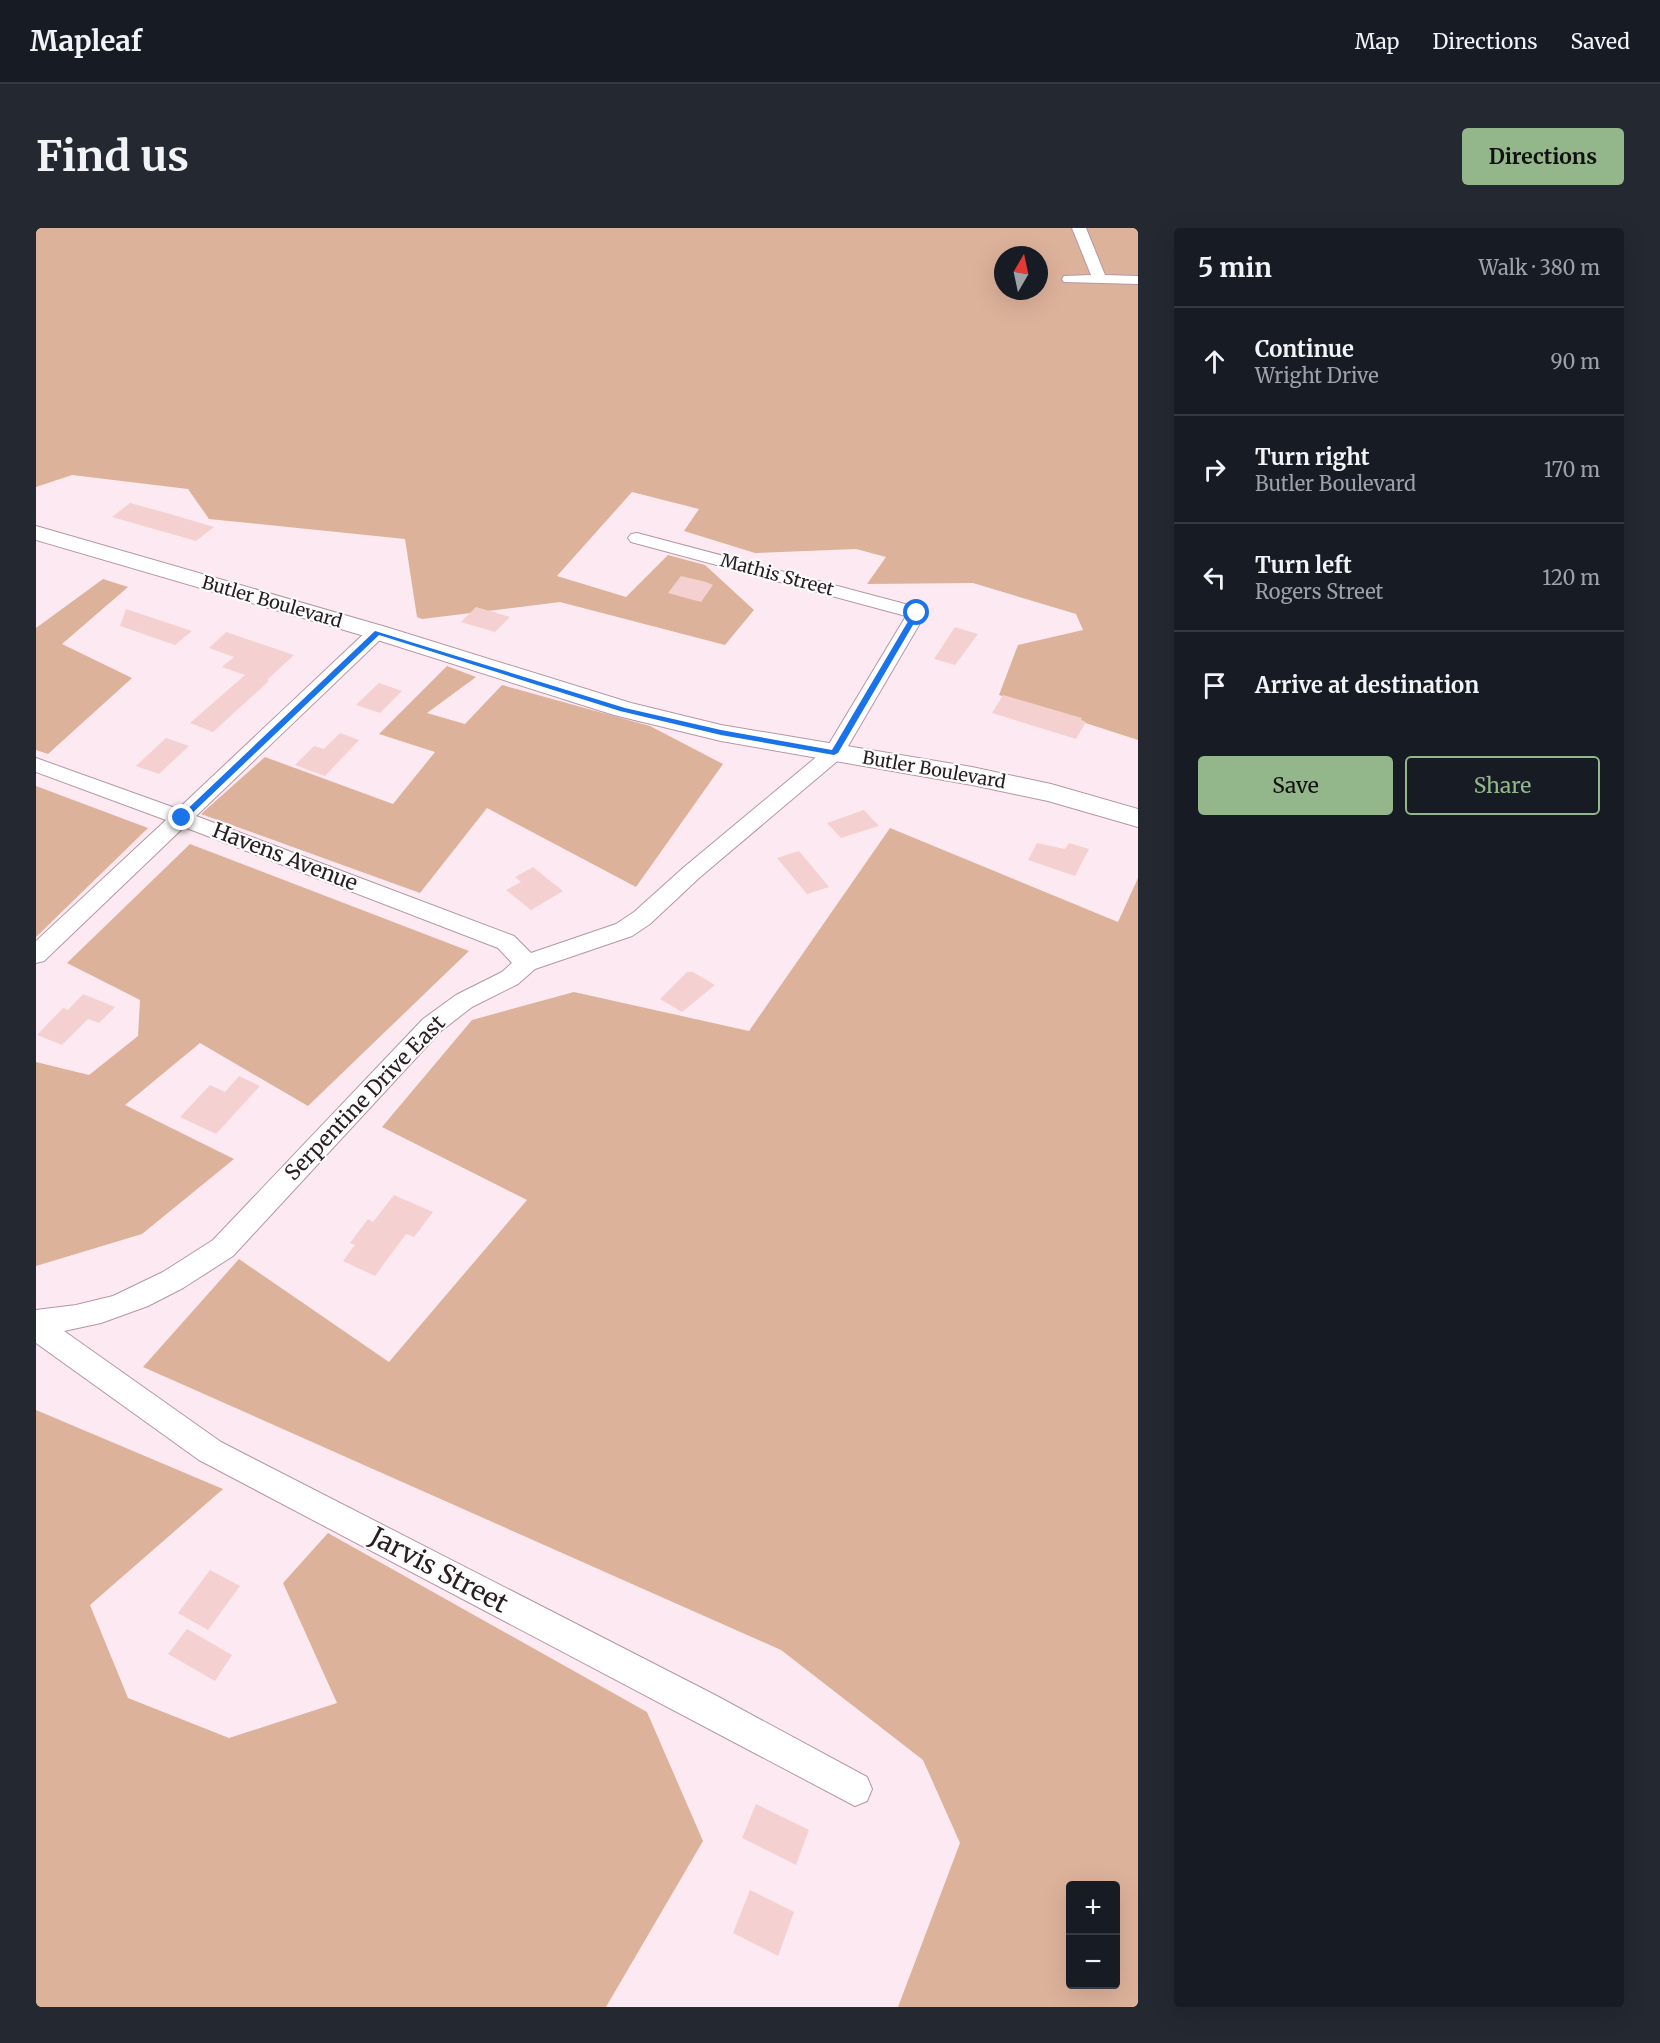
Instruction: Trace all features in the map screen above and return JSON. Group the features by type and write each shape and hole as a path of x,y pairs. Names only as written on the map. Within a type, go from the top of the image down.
{"street":[{"path":"1079,228 1100,280"},
{"path":"1069,279 1138,280"},
{"name":"Butler Boulevard","path":"36,534 377,632 622,710 721,733 972,776 1051,793 1138,818"},
{"name":"Mathis Street","path":"637,538 917,613"},
{"name":"Serpentine Drive East","path":"36,1322 82,1316 135,1300 185,1274 223,1248 432,1025 464,1001 510,978 527,963 624,930 834,753 917,613"},
{"path":"36,955 377,632"},
{"name":"Havens Avenue","path":"36,765 182,818 506,942 527,963"},
{"name":"Jarvis Street","path":"36,1327 210,1451 703,1707 855,1789"}],"shaded area":[{"path":"36,228 1138,228 1138,740 999,695 1018,645 1083,630 1076,614 973,583 867,584 886,557 856,549 755,553 684,531 699,509 632,492 557,576 626,597 668,555 705,565 754,610 725,645 560,602 422,619 417,617 405,539 209,519 188,489 72,475 36,487"},
{"path":"103,579 128,587 62,644 132,678 48,754 36,750 36,628"},
{"path":"447,666 476,677 427,713 465,724 502,685 650,726 723,764 636,887 487,808 420,893 201,814 265,757 393,804 435,752 379,734"},
{"path":"36,786 148,828 36,937"},
{"path":"890,828 1118,922 1138,878 1138,2007 898,2007 960,1843 923,1760 781,1650 143,1367 239,1259 389,1362 527,1200 382,1127 472,1020 574,992 749,1031"},
{"path":"190,844 469,951 308,1106 200,1043 125,1105 234,1159 142,1234 36,1266 36,1062 89,1075 138,1036 140,1000 67,963"},
{"path":"36,1410 223,1489 90,1605 128,1698 229,1738 337,1703 283,1583 328,1533 647,1712 703,1841 606,2007 36,2007"}],"building":[{"path":"130,503 214,527 196,541 112,517"},
{"path":"681,576 713,585 701,602 668,593"},
{"path":"476,607 510,617 495,632 461,622"},
{"path":"126,609 192,631 175,645 120,626"},
{"path":"955,627 978,634 955,665 934,659"},
{"path":"226,632 294,655 213,732 190,723 245,675 222,667 234,657 209,648"},
{"path":"379,683 402,691 380,713 356,705"},
{"path":"1003,695 1082,718 1081,720 1086,722 1076,739 992,713"},
{"path":"340,733 359,740 325,776 295,765 314,746 324,749"},
{"path":"166,738 189,746 159,774 136,766"},
{"path":"864,810 879,826 841,838 827,823"},
{"path":"1037,843 1065,849 1069,843 1089,849 1075,876 1028,860"},
{"path":"799,851 829,887 807,894 777,858"},
{"path":"533,867 563,891 531,910 506,890 521,882 515,877"},
{"path":"687,972 693,972 715,985 682,1012 660,999"},
{"path":"83,994 115,1007 99,1023 88,1019 62,1045 37,1035 63,1008 68,1010"},
{"path":"239,1076 260,1086 216,1134 180,1117 210,1085 225,1092"},
{"path":"394,1195 433,1212 414,1237 406,1234 375,1276 343,1261 355,1245 350,1243 368,1219 373,1222"},
{"path":"210,1570 240,1586 208,1630 178,1613"},
{"path":"187,1629 232,1655 215,1681 168,1654"},
{"path":"756,1804 809,1830 796,1865 742,1838"},
{"path":"750,1890 794,1912 778,1956 733,1933"}],"route":[{"path":"182,818 377,632 622,710 721,733 834,753 917,613"}]}
